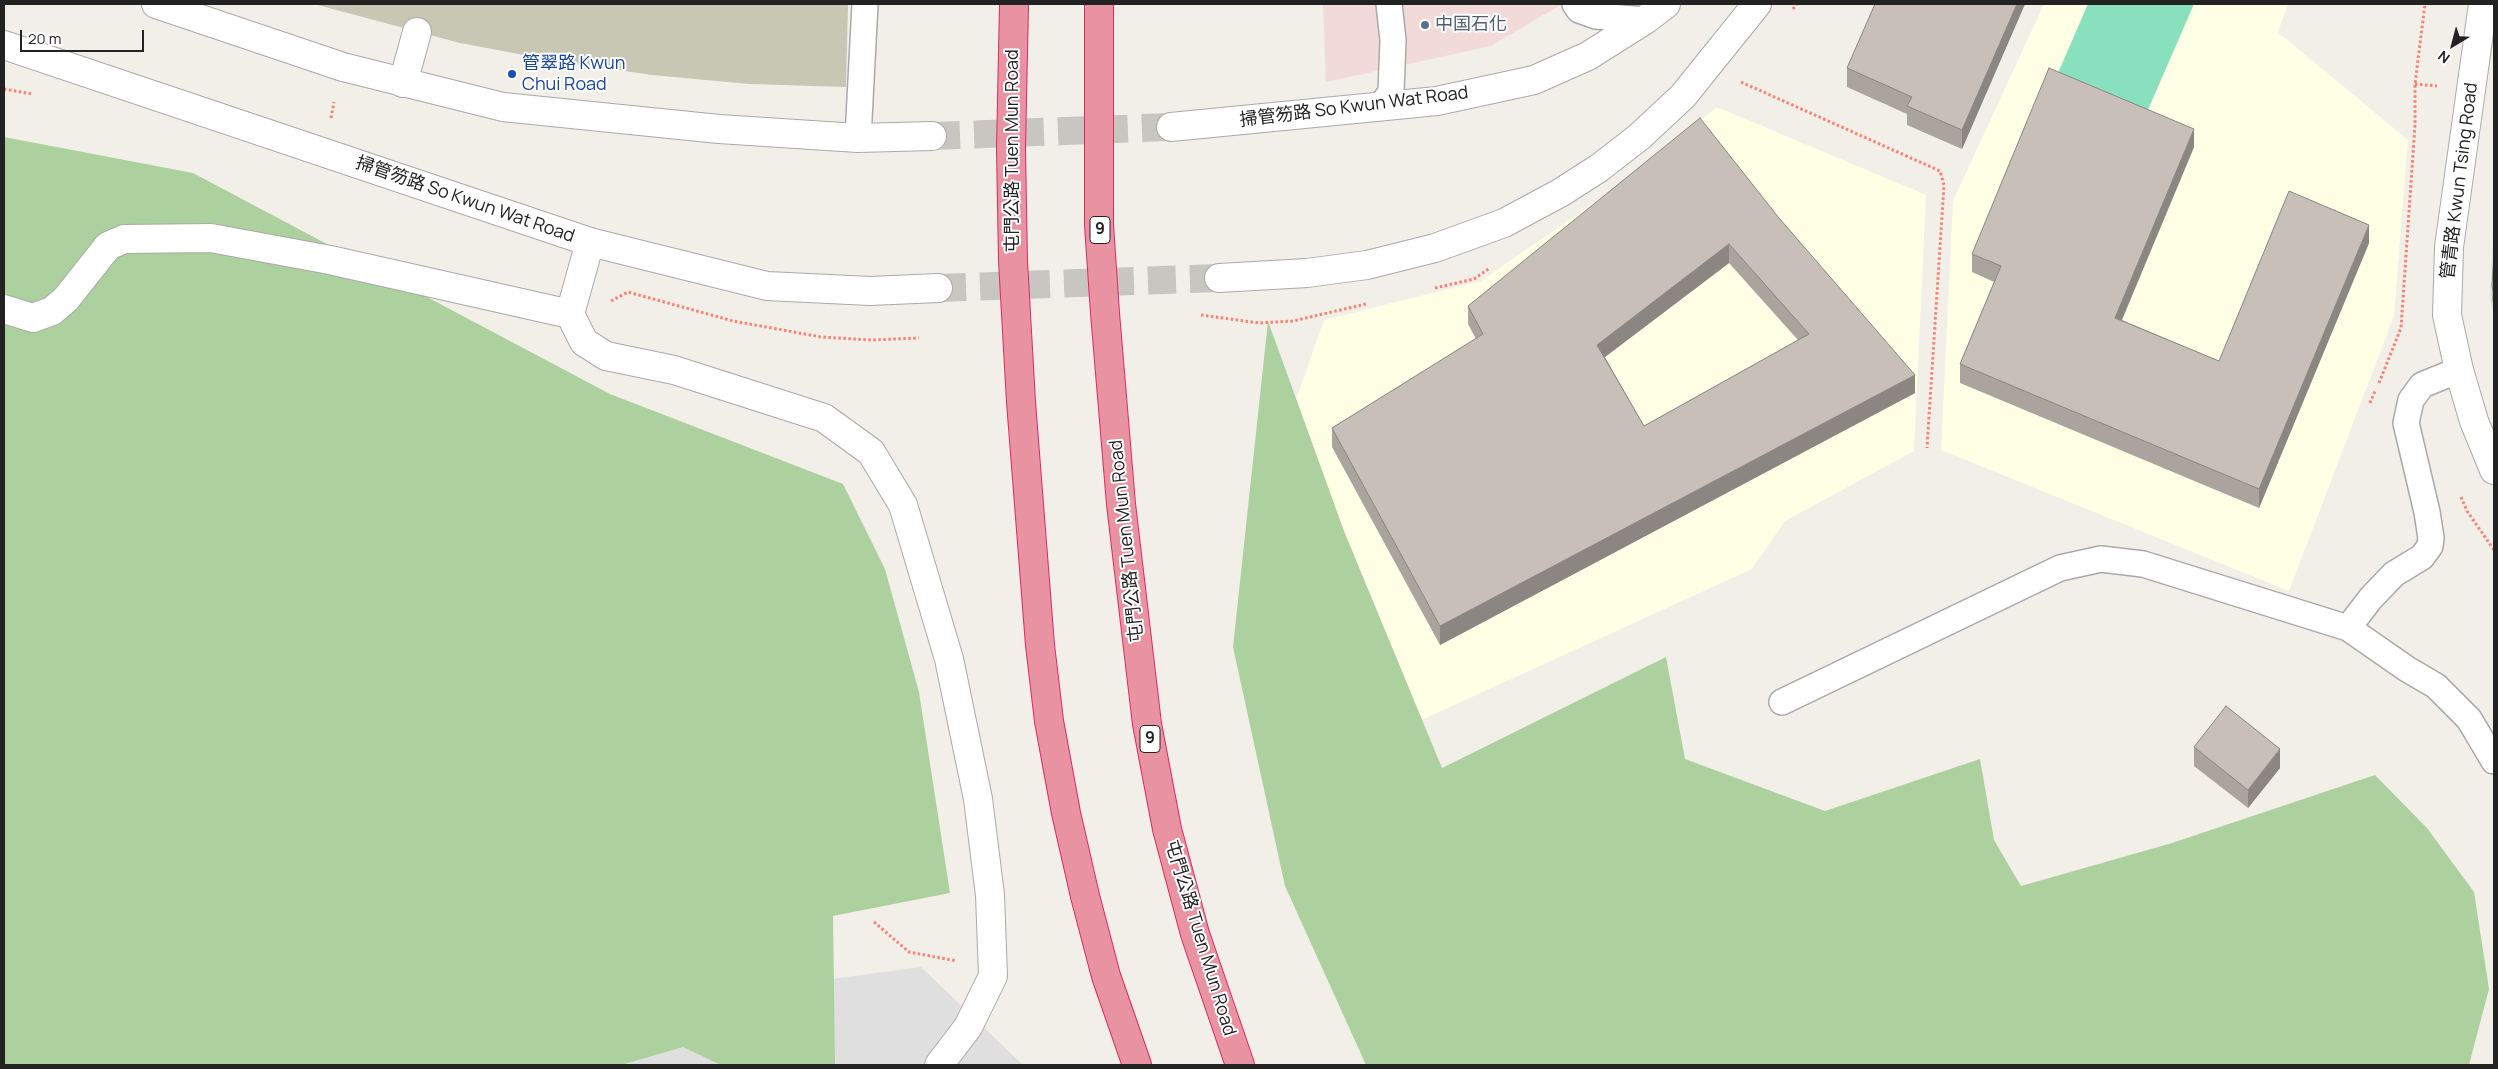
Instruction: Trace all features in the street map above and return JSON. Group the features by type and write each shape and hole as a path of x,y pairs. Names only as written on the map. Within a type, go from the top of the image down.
{"highway":[{"name":"屯門公路 Tuen Mun Road","path":"1014,4 1011,149 1013,261 1022,421 1049,721 1064,804 1085,896 1106,976 1136,1065"},
{"name":"屯門公路 Tuen Mun Road","path":"1099,4 1099,225 1121,504 1147,724 1167,829 1193,926 1240,1065"}],"street":[{"path":"156,4 289,50 403,83 503,107 719,129 858,138 932,136"},
{"name":"掃管笏路 So Kwun Wat Road","path":"1171,126 1437,101 1534,80 1588,56 1645,20 1666,4"},
{"path":"1219,278 1307,273 1368,265 1435,248 1504,223 1560,193 1599,168 1639,137 1683,96 1757,4"},
{"name":"管青路 Kwun Tsing Road","path":"2483,4 2448,247 2447,315 2459,370 2474,421 2494,470"},
{"path":"403,83 418,32"},
{"name":"掃管笏路 So Kwun Wat Road","path":"4,45 590,242 767,286 870,291 938,288"},
{"path":"4,309 33,318 52,310 66,299 108,246 124,239 212,238 330,260 570,314"},
{"path":"590,242 570,314 584,342 606,356 674,370 824,418 870,452 903,505 949,659 978,798 990,895 993,976 968,1028 939,1065"}],"lane":[{"path":"858,138 865,4"},
{"path":"1381,106 1391,92 1392,40 1388,4"},
{"path":"1575,4 1579,10 1596,16 1645,20"},
{"path":"2348,628 2371,598 2394,574 2422,558 2430,546 2427,512 2406,423 2411,400 2422,385 2459,370"},
{"path":"1782,702 2060,568 2101,560 2143,564 2348,628 2407,669 2436,686 2469,719 2494,762"}],"path":[{"path":"2370,403 2401,328 2415,125 2415,84 2425,4"},
{"path":"1734,78 1940,171 1944,185 1927,448"},
{"path":"329,126 335,97"},
{"path":"2460,493 2466,511 2494,550"},
{"path":"874,922 909,952 947,960 992,966"}],"shaded area":[{"path":"314,4 848,4 846,87 749,84 652,75 556,61 460,43"},
{"name":"中国石化","path":"1323,4 1562,4 1491,46 1326,82"},
{"path":"2044,4 2288,4 2278,32 2408,140 2394,316 2289,591 1941,450 1953,201"},
{"path":"1717,107 1926,195 1914,451 1785,521 1752,569 1404,728 1276,457 1324,320 1481,281 1612,190"},
{"path":"2494,206 2494,317 2490,298"},
{"path":"921,967 1023,1065 517,1065 550,1017"}],"green space":[{"path":"2088,4 2194,4 2144,119 2055,80"},
{"path":"4,137 193,173 610,394 843,484 885,569 919,692 950,893 833,916 835,1064 721,1065 683,1047 621,1065 4,1065"},
{"path":"1268,321 1344,531 1442,768 1666,657 1685,759 1825,811 1980,759 1994,840 2021,886 2172,843 2375,775 2427,828 2474,892 2489,989 2469,1065 1366,1065 1285,886 1233,647"}],"building":[{"path":"1875,4 2017,4 1962,130 1907,106 1912,97 1847,68"},
{"path":"2049,68 2194,129 2115,318 2219,361 2289,191 2369,225 2259,489 1960,364 2001,266 1972,254"},
{"path":"1700,118 1779,218 1915,375 1440,626 1332,428 1483,334 1468,306","holes":["1729,244 1809,334 1644,426 1597,345"]},
{"path":"2494,254 2494,295 2492,286"},
{"path":"2226,706 2280,749 2248,790 2194,747"}],"tunnel":[{"path":"932,136 1171,127"},
{"path":"938,288 1219,278"}],"place":[{"name":"中国石化","path":"1425,25"},
{"name":"管翠路 Kwun Chui Road","path":"512,74"}]}
